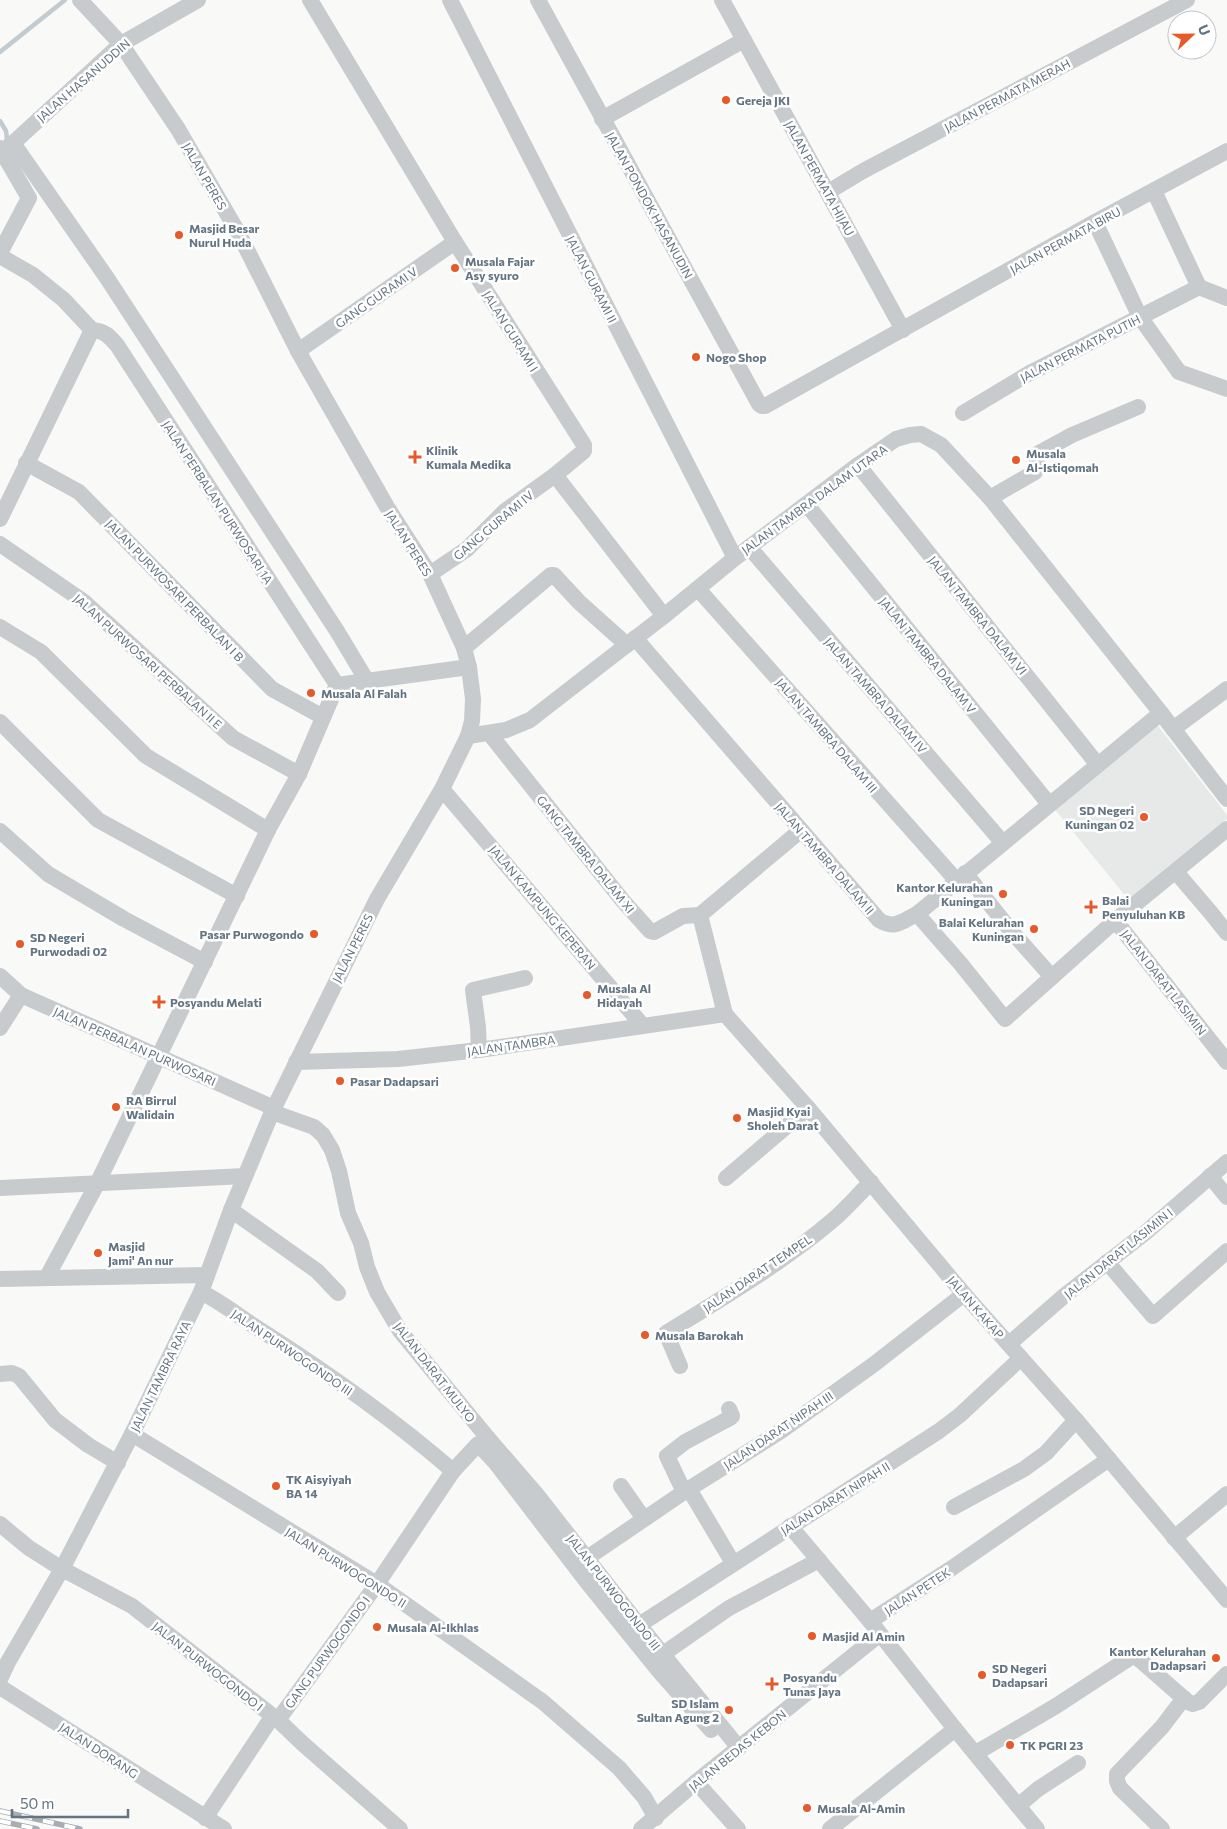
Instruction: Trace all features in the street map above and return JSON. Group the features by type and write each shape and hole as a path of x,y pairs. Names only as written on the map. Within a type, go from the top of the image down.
{"street":[{"name":"JALAN PERES","path":"80,0 121,44 187,145 238,234 298,351 387,507 430,574 464,648 469,667 473,699 472,721 468,736 442,789 377,899 296,1062"},
{"name":"JALAN HASANUDDIN","path":"4,150 121,44 198,0"},
{"name":"JALAN GURAMI I","path":"310,0 455,242 584,445 584,451 555,475"},
{"name":"JALAN GURAMI II","path":"450,0 735,558"},
{"name":"JALAN PONDOK HASANUDIN","path":"538,0 759,404 765,406"},
{"name":"JALAN PERMATA HIJAU","path":"722,0 903,330"},
{"name":"JALAN PERMATA MERAH","path":"828,192 1187,0"},
{"path":"602,119 744,40"},
{"path":"0,254 29,198 4,150"},
{"path":"4,150 107,278 337,631 367,681"},
{"name":"JALAN PERMATA BIRU","path":"765,406 1095,222 1227,151"},
{"path":"1154,191 1200,287 1227,298"},
{"path":"1095,222 1140,317 1179,372 1227,389"},
{"name":"GANG GURAMI V","path":"298,351 455,242"},
{"name":"JALAN PERBALAN PURWOSARI 1A","path":"0,254 33,275 64,300 92,330 107,334 117,345 337,685"},
{"name":"JALAN PERMATA PUTIH","path":"963,413 1028,374 1200,287"},
{"path":"0,519 92,330"},
{"path":"990,498 1035,472 1038,466 1036,456 1039,453 1072,435 1138,407"},
{"name":"JALAN TAMBRA DALAM UTARA","path":"468,736 506,730 530,720 749,547 858,465 896,440 910,435 921,434 941,445 990,498 1174,729 1227,799"},
{"name":"JALAN PURWOSARI PERBALAN I B","path":"26,463 79,492 272,689 323,717"},
{"name":"JALAN TAMBRA DALAM VI","path":"858,465 1098,764"},
{"path":"555,475 664,616"},
{"name":"GANG GURAMI IV","path":"430,574 467,549 505,511 555,475"},
{"name":"JALAN TAMBRA DALAM V","path":"807,505 1049,804"},
{"name":"JALAN PURWOSARI PERBALAN II E","path":"0,544 83,601 234,738 299,774"},
{"name":"JALAN TAMBRA DALAM IV","path":"749,547 1003,842"},
{"name":"JALAN TAMBRA DALAM II","path":"464,648 551,575 554,575 585,607 631,642 879,920 888,926 896,925 917,914 1161,713"},
{"name":"JALAN TAMBRA DALAM III","path":"698,589 1052,977"},
{"path":"0,627 41,652 146,756 268,830"},
{"path":"47,1277 98,1182 268,830 299,774 337,685 469,667"},
{"path":"1174,729 1227,689"},
{"path":"0,722 98,820 237,896"},
{"name":"GANG TAMBRA DALAM XI","path":"489,733 623,901 650,931 654,932 683,916 700,915"},
{"name":"JALAN KAMPUNG KEPERAN","path":"442,789 643,1026"},
{"name":"JALAN DARAT LASIMIN","path":"1227,829 1117,920 1118,924 1227,1062"},
{"path":"0,831 48,874 204,962"},
{"path":"725,1014 700,915 800,831"},
{"path":"1176,872 1227,933"},
{"path":"917,914 960,962 1004,1019 1117,920"},
{"name":"JALAN PERBALAN PURWOSARI","path":"0,976 21,995 273,1110"},
{"path":"479,1050 473,990 525,978"},
{"path":"0,1028 21,995"},
{"name":"JALAN TAMBRA","path":"296,1062 398,1059 479,1050 725,1014"},
{"name":"JALAN KAKAP","path":"725,1014 808,1108 964,1294 1076,1420 1227,1600"},
{"name":"JALAN TAMBRA RAYA","path":"0,1679 4,1659 62,1569 118,1463 201,1292 245,1176 296,1062"},
{"path":"726,1178 808,1108"},
{"name":"JALAN DARAT MULYO","path":"273,1110 314,1127 321,1132 330,1146 339,1171 348,1213 377,1292 400,1330 482,1440"},
{"name":"JALAN DARAT LASIMIN I","path":"1009,1344 1064,1296 1145,1233 1227,1162"},
{"path":"0,1188 245,1176"},
{"path":"1210,1176 1227,1197"},
{"name":"JALAN DARAT TEMPEL","path":"680,1366 666,1333 751,1279 834,1220 871,1182"},
{"path":"231,1210 317,1271 338,1293"},
{"path":"1107,1262 1153,1316 1227,1251"},
{"path":"0,1279 207,1275"},
{"name":"JALAN PURWOGONDO III","path":"201,1292 282,1343 338,1382 426,1448 453,1471"},
{"name":"JALAN DARAT NIPAH III","path":"587,1558 686,1490 781,1431 873,1365 964,1294"},
{"name":"JALAN DARAT NIPAH II","path":"639,1625 939,1431 960,1415 1021,1358"},
{"path":"0,1374 12,1373 19,1376 56,1420 88,1445 118,1463"},
{"path":"729,1409 732,1416 730,1418 686,1442 668,1456 686,1490 733,1563"},
{"path":"954,1507 1024,1469 1046,1453 1076,1420"},
{"name":"JALAN PURWOGONDO II","path":"132,1434 377,1584 550,1708 619,1768 644,1797 656,1818"},
{"path":"482,1440 495,1462 587,1582 735,1752"},
{"name":"GANG PURWOGONDO I","path":"205,1818 275,1718 377,1584 453,1471 482,1440"},
{"name":"JALAN PURWOGONDO III","path":"482,1440 537,1495 663,1654 735,1752"},
{"name":"JALAN PETEK","path":"1037,1829 875,1628 952,1568 1109,1459"},
{"path":"621,1486 644,1519"},
{"path":"1174,1538 1227,1494"},
{"name":"JALAN PURWOGONDO I","path":"0,1524 29,1548 62,1569 132,1606 275,1718 400,1829"},
{"path":"790,1526 875,1628"},
{"path":"663,1654 728,1608 819,1560"},
{"name":"JALAN BEDAS KEBON","path":"641,1829 696,1782 735,1752 875,1628"},
{"path":"976,1753 1056,1706 1131,1658 1136,1657 1193,1704 1199,1702 1227,1674"},
{"name":"JALAN DORANG","path":"0,1687 224,1829"},
{"path":"1162,1829 1120,1788 1117,1782 1117,1774 1162,1727 1184,1698"},
{"path":"830,1829 955,1729"},
{"path":"1018,1806 1038,1789 1078,1763"},
{"path":"696,1782 738,1829"}],"shaded area":[{"name":"SD Negeri Kuningan 02","path":"1158,726 1227,815 1227,819 1132,904 1053,807"}],"waterway":[{"path":"0,52 65,0"},
{"path":"0,121 6,131 7,139 5,142"}],"railway":[{"path":"0,1811 80,1829"},
{"path":"0,1821 37,1829"}],"place":[{"name":"Gereja JKI","path":"726,100"},
{"name":"Masjid Besar Nurul Huda","path":"179,235"},
{"name":"Musala Fajar Asy syuro","path":"455,268"},
{"name":"Nogo Shop","path":"696,357"},
{"name":"Klinik Kumala Medika","path":"415,457"},
{"name":"Musala Al-Istiqomah","path":"1016,460"},
{"name":"Musala Al Falah","path":"311,693"},
{"name":"SD Negeri Kuningan 02","path":"1144,817"},
{"name":"Kantor Kelurahan Kuningan","path":"1003,894"},
{"name":"Balai Penyuluhan KB","path":"1091,907"},
{"name":"Balai Kelurahan Kuningan","path":"1034,929"},
{"name":"Pasar Purwogondo","path":"314,934"},
{"name":"SD Negeri Purwodadi 02","path":"20,944"},
{"name":"Musala Al Hidayah","path":"587,995"},
{"name":"Posyandu Melati","path":"159,1002"},
{"name":"Pasar Dadapsari","path":"340,1081"},
{"name":"RA Birrul Walidain","path":"116,1107"},
{"name":"Masjid Kyai Sholeh Darat","path":"737,1118"},
{"name":"Masjid Jami' An nur","path":"98,1253"},
{"name":"Musala Barokah","path":"645,1335"},
{"name":"TK Aisyiyah BA 14","path":"276,1486"},
{"name":"Musala Al-Ikhlas","path":"377,1627"},
{"name":"Masjid Al Amin","path":"812,1636"},
{"name":"Kantor Kelurahan Dadapsari","path":"1216,1658"},
{"name":"SD Negeri Dadapsari","path":"982,1675"},
{"name":"Posyandu Tunas Jaya","path":"772,1684"},
{"name":"SD Islam Sultan Agung 2","path":"729,1710"},
{"name":"TK PGRI 23","path":"1010,1745"},
{"name":"Musala Al-Amin","path":"807,1808"}]}
